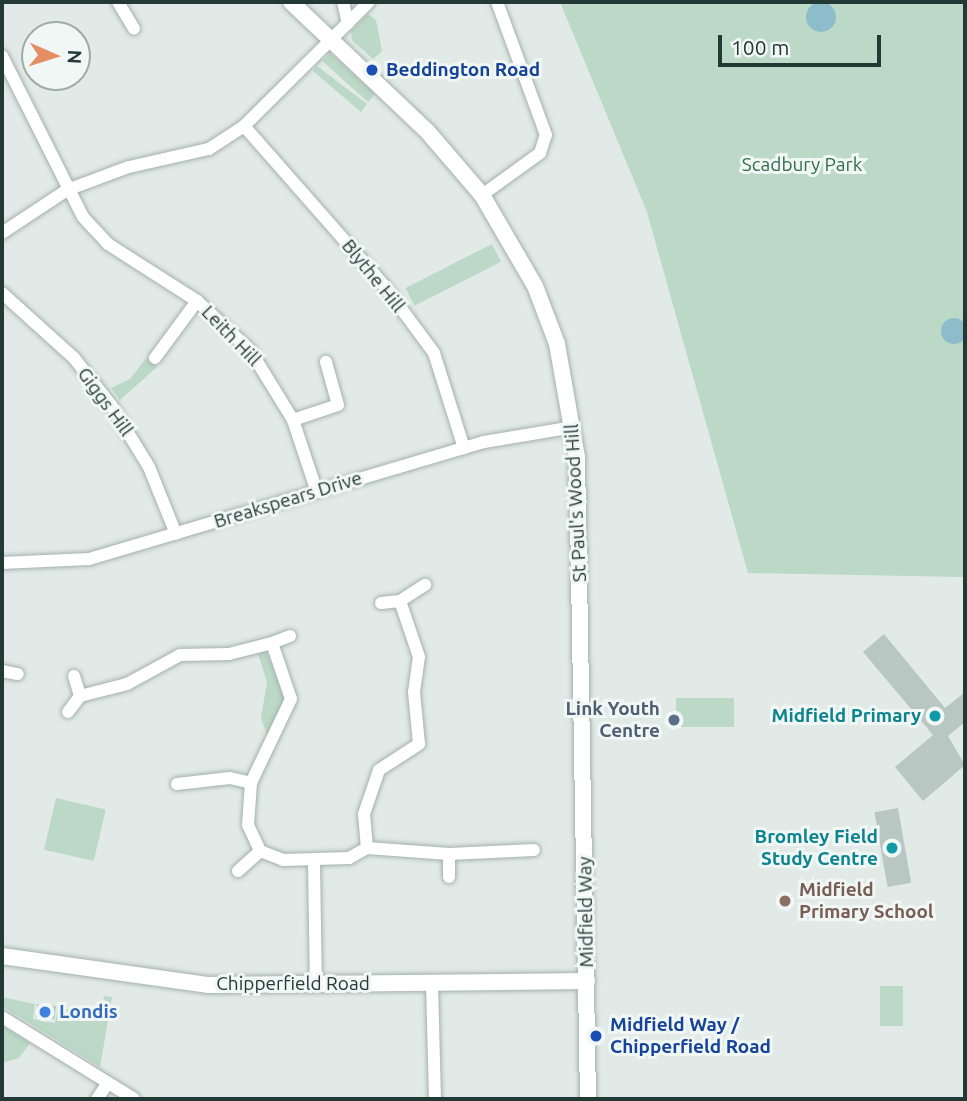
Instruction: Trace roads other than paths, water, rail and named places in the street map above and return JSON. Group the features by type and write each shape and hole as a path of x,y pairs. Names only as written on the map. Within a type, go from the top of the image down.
{"street":[{"path":"118,2 134,29"},
{"name":"St Paul's Wood Hill","path":"291,2 327,41 427,131 482,194 545,312 574,427 583,725"},
{"path":"343,2 348,23"},
{"path":"2,233 67,190 129,166 209,149 244,126 369,2"},
{"path":"482,194 540,153 546,135 497,2"},
{"name":"Leith Hill","path":"2,56 67,190 108,244 197,301 250,350 292,420 317,492"},
{"name":"Blythe Hill","path":"244,126 383,284 433,353 464,448"},
{"name":"Giggs Hill","path":"2,293 74,358 111,405 149,467 176,534"},
{"path":"155,358 197,301"},
{"path":"292,420 338,405 326,362"},
{"name":"Breakspears Drive","path":"2,564 79,561 464,448 574,427"},
{"path":"381,603 400,601 425,585"},
{"path":"367,848 364,814 379,770 419,744 414,692 419,657 400,601"},
{"path":"68,712 79,696 127,684 180,655 229,654 290,636"},
{"path":"260,851 248,825 251,783 291,699 272,643"},
{"path":"2,671 18,674"},
{"path":"74,676 79,696"},
{"name":"Midfield Way","path":"583,725 589,1099"},
{"path":"177,784 230,778 251,783"},
{"path":"260,851 314,863 367,848 449,854 534,850"},
{"path":"238,871 260,851"},
{"path":"449,854 449,877"},
{"path":"314,863 316,984"},
{"name":"Chipperfield Road","path":"2,956 209,985 587,981"},
{"path":"432,984 435,1099"},
{"path":"2,1017 134,1099"},
{"path":"97,1099 107,1084"}],"water":[{"path":"821,2 832,6 836,17 832,28 821,32 810,28 806,17 810,6"},
{"path":"954,318 963,322 967,331 963,340 954,344 945,340 941,331 945,322"}],"place":[{"name":"Beddington Road","path":"372,70"},
{"name":"Midfield Primary","path":"935,716"},
{"name":"Link Youth Centre","path":"674,720"},
{"name":"Bromley Field Study Centre","path":"892,848"},
{"name":"Midfield Primary School","path":"785,901"},
{"name":"Londis","path":"45,1012"},
{"name":"Midfield Way / Chipperfield Road","path":"596,1036"}],"park label":[{"name":"Scadbury Park","path":"802,165"}]}
